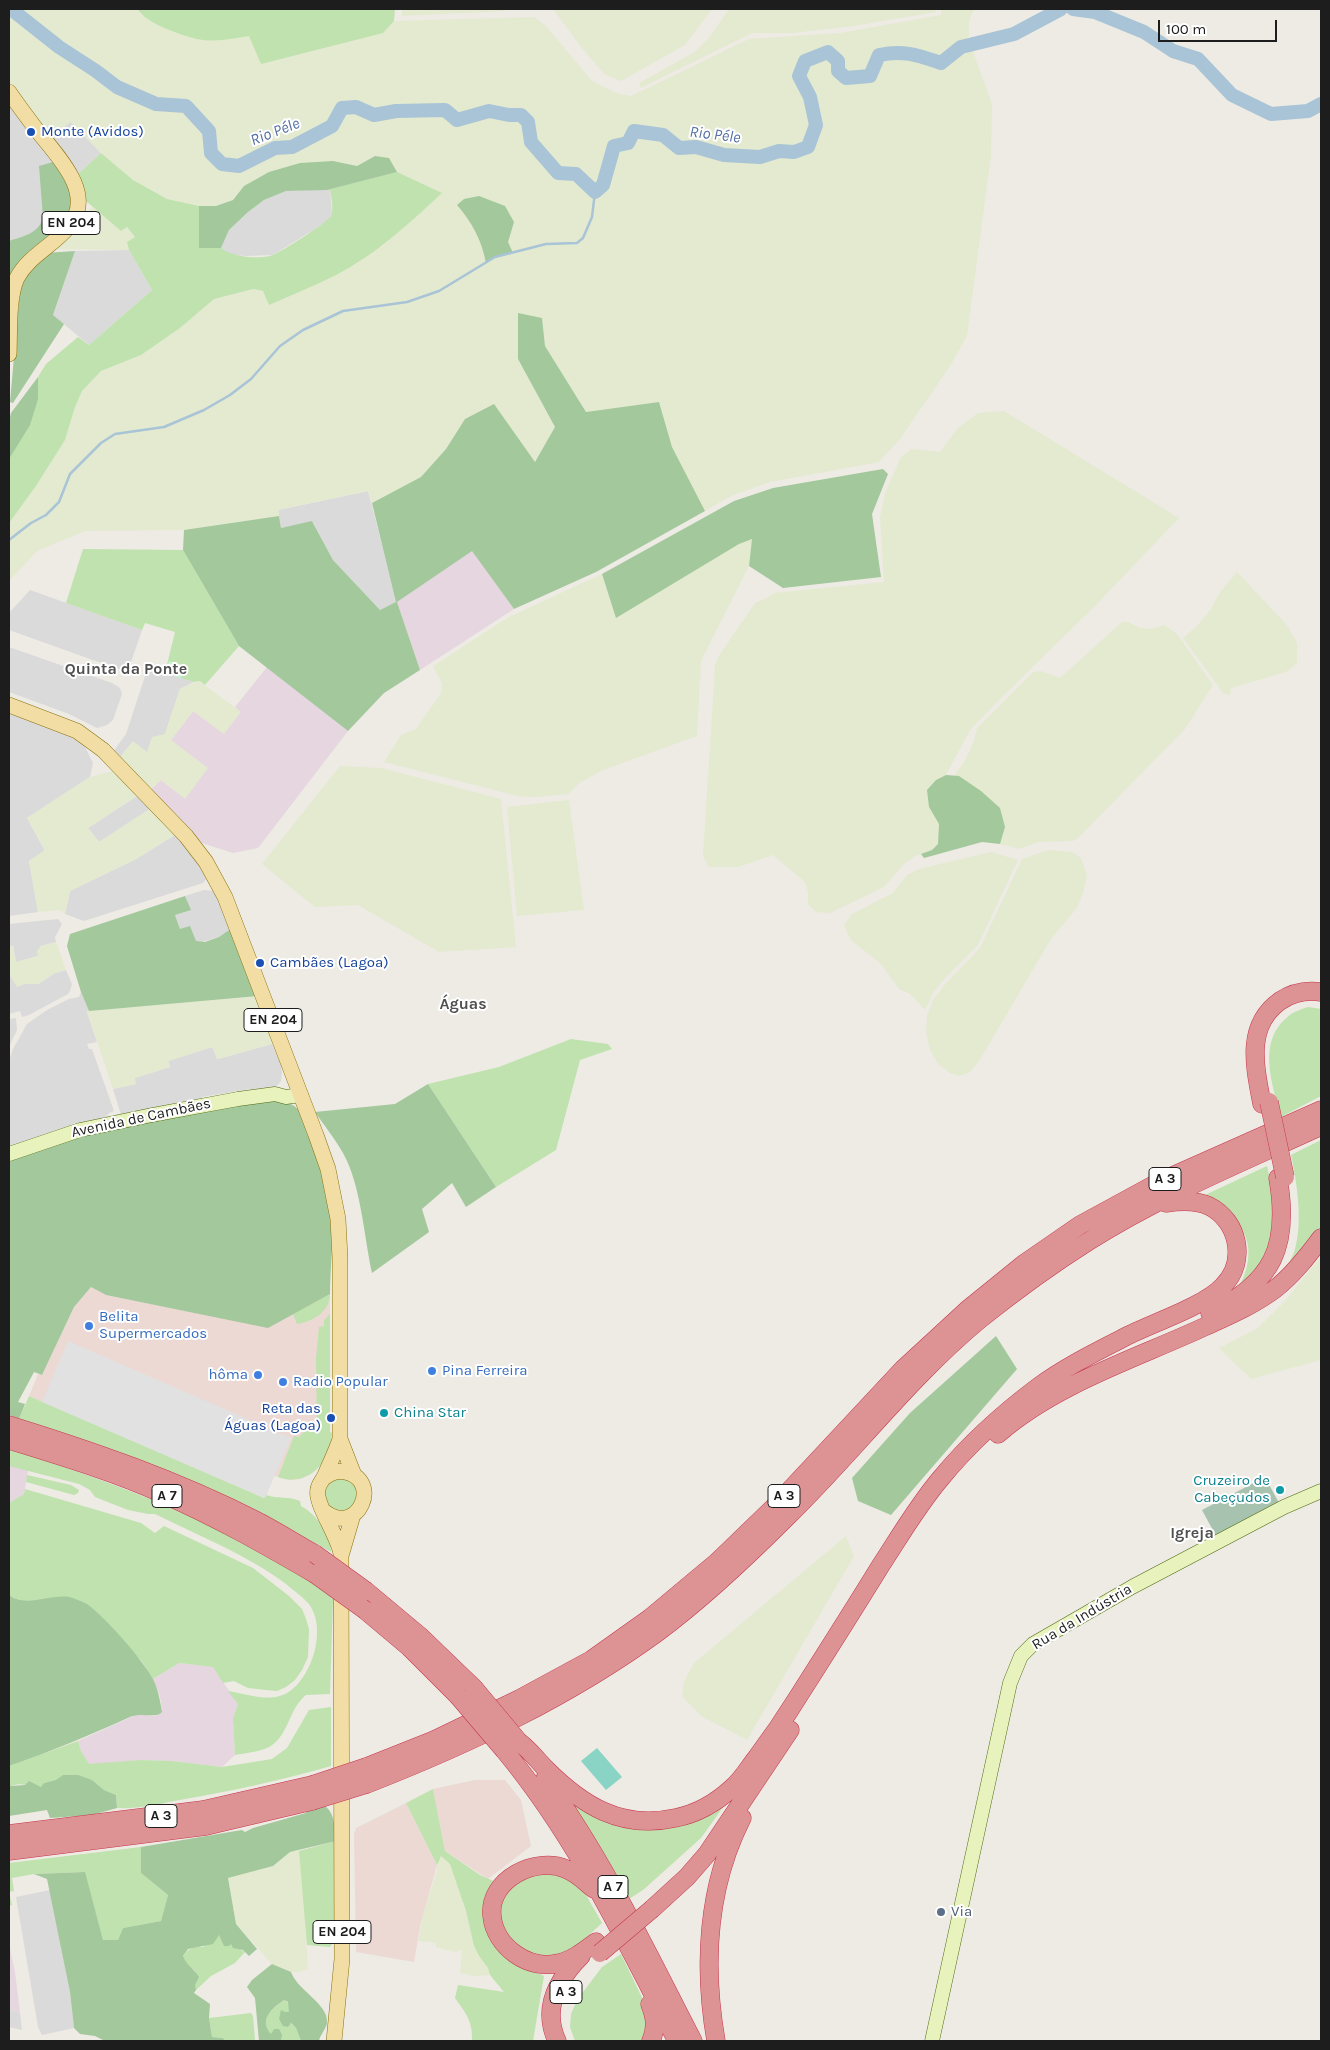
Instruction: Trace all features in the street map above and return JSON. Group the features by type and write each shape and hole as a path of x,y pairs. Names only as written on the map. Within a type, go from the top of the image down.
{"highway":[{"path":"1198,1330 1247,1300 1261,1289 1272,1276 1282,1258 1290,1225 1289,1203 1281,1178 1265,1103 1255,1068 1255,1040 1259,1026 1266,1014 1285,998 1304,992 1321,992"},
{"path":"1265,1103 1262,1041 1266,1030 1272,1020 1282,1010 1294,1003 1321,1000"},
{"name":"A 3","path":"9,1851 206,1826 366,1775 441,1755 527,1713 598,1672 660,1631 728,1574 781,1523 914,1381 976,1323 1062,1259 1091,1240 1155,1204 1231,1167 1320,1115"},
{"name":"A 3","path":"366,1775 519,1699 591,1660 650,1618 717,1562 776,1505 903,1369 966,1310 1025,1263 1080,1225 1159,1182 1320,1115"},
{"path":"984,1431 1018,1406 1064,1381 1214,1311 1246,1292 1267,1270 1277,1249 1282,1228 1281,1178"},
{"path":"512,1746 528,1748 568,1790 586,1804 617,1817 639,1821 674,1818 705,1807 732,1789 775,1733 931,1489 962,1453 984,1431 1039,1386 1075,1363 1206,1299 1227,1283 1234,1272 1238,1254 1237,1240 1231,1226 1222,1216 1209,1206 1195,1202 1155,1204"},
{"path":"557,2041 551,2020 554,1993 568,1970 598,1948 650,1904 687,1877 707,1854 775,1755 924,1518 974,1456 1001,1432 1041,1403 1083,1381 1242,1310 1275,1289 1304,1262 1321,1238"},
{"name":"A 7","path":"9,1425 78,1447 166,1479 255,1520 315,1554 366,1591 421,1637 474,1688 512,1746 602,1896 677,2041"},
{"name":"A 7","path":"9,1440 71,1459 162,1493 248,1534 315,1574 365,1610 409,1647 512,1746 553,1790 604,1872 693,2041"},
{"name":"A 7","path":"650,1904 701,1849 762,1760 775,1733"},
{"path":"716,2041 708,1968 710,1930 716,1893 724,1861 736,1831 775,1755"},
{"name":"A 3","path":"9,1834 203,1810 312,1793"},
{"path":"598,1948 559,1963 545,1965 531,1962 518,1956 499,1938 492,1915 497,1893 505,1883 526,1868 538,1865 553,1865 567,1869 602,1896"},
{"name":"A 3","path":"568,2041 563,2031 560,2014 563,1997 576,1975 598,1948"},
{"path":"647,1980 643,1987 655,2017 651,2041"}],"main road":[{"name":"EN 204","path":"9,92 74,181 79,206 70,225 30,260 17,279 13,296 9,354"},
{"name":"EN 204","path":"9,705 62,724 86,736 103,750 186,836 206,862 231,908 328,1169 338,1219 340,1258 340,1439"},
{"path":"340,1439 354,1475"},
{"path":"324,1478 340,1439"},
{"path":"324,1478 334,1472 341,1471 354,1475"},
{"name":"EN 204","path":"334,2041 342,1959 341,1556 353,1515 362,1506 364,1494 360,1482 354,1475"},
{"name":"EN 204","path":"324,1478 318,1488 318,1502 325,1512 341,1556"},
{"path":"325,1512 333,1518 353,1515"}],"street":[{"name":"Avenida de Cambães","path":"275,1094 281,1088 296,1080"},
{"name":"Avenida de Cambães","path":"9,1154 80,1130 238,1098 275,1094 286,1097 302,1095"},
{"name":"Rua da Indústria","path":"932,2041 1010,1683 1021,1656 1034,1644 1098,1606 1317,1492"}],"shaded area":[{"path":"9,92 60,160 41,224 32,233 9,241"},
{"path":"70,121 101,153 76,176 51,137"},
{"path":"330,189 332,213 330,218 273,255 245,256 228,254 221,248 229,230 264,200 286,191"},
{"path":"129,250 152,290 89,345 53,315 75,251"},
{"path":"368,491 397,602 380,610 333,560 313,522 281,528 278,510"},
{"path":"472,550 514,609 420,670 397,602"},
{"path":"30,590 142,630 130,665 126,670 118,669 9,630 9,613"},
{"path":"9,647 112,683 120,688 122,694 113,720 107,725 97,728 69,714 9,692"},
{"path":"148,667 194,682 180,689 165,734 147,752 119,758 113,752 126,734"},
{"path":"267,667 348,731 258,848 233,853 202,843 150,790 161,780 185,798 171,740 193,711 223,733 240,712 235,707"},
{"path":"9,705 77,731 93,763 90,777 27,818 45,851 29,861 38,912 9,916"},
{"path":"140,794 153,807 99,842 88,828"},
{"path":"178,833 209,876 203,883 84,921 65,914 70,891 136,859"},
{"path":"204,890 214,891 232,928 219,937 196,942 180,929 175,915 190,910 185,896"},
{"path":"58,919 62,924 55,937 56,942 41,946 38,956 16,962 13,946 9,947 9,924"},
{"path":"66,970 72,984 68,994 29,1015 22,1017 20,1011 9,1014 9,974 17,986 38,984 55,973"},
{"path":"81,992 89,1011 87,1012 97,1042 87,1044 89,1049 92,1049 114,1111 105,1118 72,1124 70,1127 45,1134 9,1149 9,1061 13,1049 27,1024 47,1010 69,999 79,997"},
{"path":"16,1018 17,1030 9,1047 9,1019"},
{"path":"272,1044 281,1065 282,1073 281,1081 275,1088 250,1089 202,1097 202,1099 121,1115 113,1089 135,1084 134,1078 170,1067 168,1061 212,1047 218,1059"},
{"path":"91,1287 106,1295 268,1327 330,1294 330,1432 332,1433 315,1471 301,1479 290,1480 274,1476 265,1498 29,1396 38,1374 42,1375 74,1307"},
{"path":"68,1341 291,1438 265,1498 42,1402"},
{"path":"9,1466 28,1470 24,1494 9,1503"},
{"path":"179,1663 213,1667 238,1704 233,1718 235,1755 222,1767 172,1761 140,1760 89,1765 78,1741 138,1714 155,1716 162,1712 160,1696 153,1679"},
{"path":"597,1748 622,1777 606,1790 581,1761"},
{"path":"475,1780 505,1780 521,1800 531,1846 488,1879 445,1851 433,1789"},
{"path":"406,1803 437,1865 420,1927 414,1962 356,1952 354,1834 356,1828"},
{"path":"50,1890 70,1992 74,2028 42,2035 38,2027 16,1897"},
{"path":"9,1944 15,1972 20,2013 9,2009"},
{"path":"9,2009 20,2013 22,2030 9,2027"}],"green space":[{"path":"9,9 138,9 141,15 174,32 203,40 249,35 382,33 394,21 534,17 546,26 592,81 616,93 631,96 749,39 840,33 941,15 941,9 974,9 969,21 969,36 961,47 972,49 992,104 991,155 967,336 950,366 900,439 879,462 770,482 733,495 705,511 672,447 659,402 586,412 545,346 542,318 518,359 555,427 535,462 465,419 446,449 421,477 372,503 368,491 278,510 279,516 184,530 85,531 37,551 9,581 9,523 36,486 65,440 82,391 101,371 141,355 180,328 214,299 253,289 263,292 372,252 416,217 441,193 397,172 389,158 375,156 357,166 333,161 244,186 233,200 216,206 199,206 167,199 133,180 101,153 71,122 51,137 9,81","holes":["464,199 508,242 513,253 495,257 486,263 483,246 468,217 457,205"]},
{"path":"138,9 395,9 394,21 383,33 261,64 249,36 226,40 196,39 157,24 148,19"},
{"path":"402,9 504,9 505,11 402,16"},
{"path":"553,9 712,9 685,45 621,81 604,74"},
{"path":"729,9 936,9 936,12 853,26 793,33 752,33 641,88 639,83 693,53 708,39"},
{"path":"101,153 133,180 167,199 199,206 200,248 221,248 232,253 251,257 264,257 275,254 328,219 332,213 330,189 397,172 442,193 405,227 378,248 336,275 269,305 263,291 253,289 214,299 180,328 141,355 101,371 82,391 65,440 36,486 9,523 9,459 38,399 38,377 46,364 78,337 89,345 152,290 129,250 127,242 135,237 127,227 121,231 86,201 76,176"},
{"path":"375,156 389,158 397,172 327,190 286,191 264,200 248,212 229,230 221,248 199,248 199,206 216,206 233,200 244,186 269,172 300,163 333,161 357,166"},
{"path":"60,160 79,206 17,279 9,354 9,241 29,234 38,228 43,218 39,166"},
{"path":"479,196 505,206 514,222 508,242 513,253 495,257 486,263 476,232 457,205 464,199"},
{"path":"92,206 121,231 127,227 135,237 127,242 129,250 49,249 78,216 90,210"},
{"path":"75,251 53,315 64,324 13,403 10,402 20,290 28,271 45,253"},
{"path":"518,313 542,318 545,346 586,412 659,402 672,447 705,511 596,572 514,609 472,551 397,602 420,670 384,693 348,731 239,646 183,550 184,530 279,516 281,528 312,521 333,560 380,610 396,602 372,503 421,477 446,449 465,419 494,404 535,462 555,427 518,359"},
{"path":"38,377 38,399 30,425 9,459 9,422 11,413"},
{"path":"1004,411 1179,518 1095,606 970,730 946,775 936,780 929,807 939,824 938,844 932,850 915,856 904,864 884,887 830,913 816,912 808,904 808,892 805,882 773,855 738,867 709,867 703,856 715,666 718,657 755,603 774,593 884,582 880,517 885,493 901,457 911,449 940,452 958,428 978,413"},
{"path":"883,469 888,474 872,514 881,577 783,588 749,566 752,539 739,544 616,618 602,574 734,501 773,488"},
{"path":"753,538 749,566 701,661 697,736 603,770 579,783 569,794 534,797 518,796 384,762 401,735 416,729 441,693 442,683 433,666 509,617 602,574 616,617 739,544"},
{"path":"83,549 183,550 239,646 205,685 200,681 194,682 165,673 175,632 145,623 142,630 66,603"},
{"path":"1237,572 1286,624 1297,643 1297,663 1286,672 1231,688 1230,695 1224,694 1183,638 1198,625 1211,609 1220,592"},
{"path":"1122,622 1128,622 1140,628 1152,629 1164,625 1177,634 1213,685 1185,729 1079,837 1073,841 1039,842 1019,849 1000,844 1005,827 959,776 954,776 966,759 974,741 977,728 1033,672 1041,671 1060,678"},
{"path":"169,661 185,666 181,678 165,673"},
{"path":"199,681 241,712 224,734 193,711 171,740 208,768 185,799 161,780 150,790 119,758 133,741 147,752 152,737 165,734 180,689"},
{"path":"340,766 381,768 501,799 516,947 439,952 358,905 315,907 262,864"},
{"path":"116,770 140,794 88,828 99,842 153,807 178,833 136,859 70,891 65,914 59,910 38,912 29,861 45,850 27,818 90,777"},
{"path":"946,775 959,776 981,791 1000,808 1005,827 1000,844 982,842 924,858 921,854 932,850 938,844 939,824 929,807 927,790 936,780"},
{"path":"569,800 584,910 517,916 507,807"},
{"path":"1048,850 1072,852 1081,858 1087,875 1077,908 1051,939 979,1061 970,1072 959,1076 950,1073 939,1065 930,1050 926,1032 927,1016 933,1000 947,982 980,948 1022,859"},
{"path":"991,852 1018,860 978,945 946,977 933,993 925,1010 910,994 899,989 881,964 851,940 844,925 852,914 893,893 907,875 919,869"},
{"path":"185,896 191,910 175,915 180,929 190,926 196,941 205,942 219,937 232,928 258,996 89,1011 67,946 70,934"},
{"path":"56,942 66,970 55,973 38,984 24,984 17,987 9,974 9,947 12,946 16,962 38,956 37,951 41,946"},
{"path":"258,996 276,1043 217,1059 212,1047 168,1061 170,1067 135,1078 136,1084 113,1089 87,1011"},
{"path":"1308,1007 1321,1009 1321,1096 1281,1117 1271,1076 1269,1063 1270,1049 1279,1025 1292,1014"},
{"path":"571,1039 608,1044 612,1049 580,1060 556,1150 496,1187 428,1084 499,1067"},
{"path":"428,1084 496,1187 466,1207 452,1183 422,1209 429,1232 372,1273 354,1180 343,1153 315,1112 395,1104"},
{"path":"262,1099 290,1103 298,1109 303,1116 314,1146 331,1215 330,1294 268,1328 106,1295 91,1287 74,1307 42,1375 34,1372 18,1402 25,1404 19,1419 9,1415 9,1159 69,1137"},
{"path":"1321,1140 1321,1227 1302,1255 1281,1277 1294,1253 1299,1226 1297,1190 1291,1155"},
{"path":"1267,1166 1275,1220 1271,1246 1259,1271 1238,1289 1248,1262 1248,1244 1241,1227 1228,1210 1205,1195"},
{"path":"1321,1256 1321,1360 1251,1379 1219,1348 1258,1328 1284,1302"},
{"path":"330,1294 327,1306 320,1315 309,1321 297,1324 293,1314"},
{"path":"330,1314 331,1444 322,1463 308,1476 299,1479 278,1477 294,1436 299,1437 308,1428 317,1428 316,1359 319,1327 324,1326 324,1320"},
{"path":"996,1336 1017,1369 891,1515 858,1501 852,1478 910,1413"},
{"path":"29,1396 264,1498 266,1495 300,1501 301,1506 322,1525 328,1538 331,1552 268,1517 134,1458 19,1419"},
{"path":"9,1449 94,1477 177,1510 257,1549 333,1597 330,1694 306,1695 295,1708 284,1731 274,1743 267,1748 235,1755 233,1718 238,1704 228,1691 271,1698 289,1692 297,1685 313,1658 317,1639 316,1620 309,1604 271,1573 222,1546 155,1514 128,1510 95,1497 90,1490 79,1484 9,1466"},
{"path":"27,1475 71,1485 79,1490 74,1495 26,1482"},
{"path":"339,1476 355,1483 358,1501 344,1513 327,1507 323,1491 326,1485"},
{"path":"1265,1477 1279,1503 1216,1536 1202,1510"},
{"path":"25,1489 141,1523 155,1533 164,1526 253,1568 289,1596 302,1609 309,1629 308,1657 302,1670 295,1680 277,1691 248,1688 234,1681 223,1683 213,1667 179,1663 153,1679 141,1660 68,1597 30,1601 9,1595 9,1503 24,1494"},
{"path":"846,1536 854,1556 747,1740 701,1716 682,1696 684,1682 694,1663"},
{"path":"9,1595 16,1599 31,1601 69,1597 87,1604 95,1610 113,1628 148,1671 156,1687 162,1712 156,1715 130,1717 70,1743 9,1766"},
{"path":"331,1707 331,1766 292,1777 214,1794 132,1808 117,1808 116,1795 104,1790 92,1780 63,1775 57,1780 44,1783 42,1787 19,1784 10,1786 9,1790 9,1766 78,1741 81,1751 89,1764 140,1760 172,1761 222,1767 272,1759 287,1748 309,1710"},
{"path":"63,1775 78,1775 92,1780 104,1790 116,1795 117,1808 92,1815 50,1818 47,1810 9,1816 10,1786 25,1785 29,1781 41,1787 44,1783 56,1780"},
{"path":"433,1789 445,1851 480,1875 498,1883 488,1911 520,1965 544,1976 533,2041 472,2041 468,2018 455,1998 458,1985 504,1992 490,1975 488,1968 474,1946 466,1911 450,1864 441,1856 437,1865 406,1803"},
{"path":"734,1792 701,1838 643,1890 629,1899 569,1800 631,1826"},
{"path":"321,1804 326,1806 332,1814 336,1841 290,1852 273,1866 228,1878 236,1924 257,1949 249,1956 243,1950 233,1948 231,1944 224,1946 219,1935 213,1944 188,1949 183,1956 199,1977 194,1993 210,2004 209,2018 212,2037 223,2038 225,2041 105,2041 95,2036 80,2034 74,2028 70,1992 47,1879 34,1874 85,1872 103,1940 118,1940 123,1928 161,1921 168,1895 141,1873 141,1847 242,1830 245,1832 306,1813 306,1810"},
{"path":"336,1841 337,1936 330,1947 307,1945 299,1851"},
{"path":"141,1847 141,1873 168,1895 161,1921 123,1928 118,1940 103,1940 84,1872 34,1874 12,1878 14,1891 9,1892 9,1863"},
{"path":"299,1851 308,1969 291,1972 272,1964 236,1924 228,1878 273,1866 290,1852"},
{"path":"445,1851 480,1875 462,1903 466,1911 474,1946 488,1968 490,1975 474,1976 460,1973 462,1950 455,1952 436,1947 436,1943 418,1941 424,1911 437,1871 437,1862"},
{"path":"534,1871 563,1873 582,1888 602,1923 585,1939 566,1952 551,1957 529,1954 519,1948 511,1940 501,1919 500,1908 504,1893 511,1885"},
{"path":"9,1892 12,1905 9,1906"},
{"path":"219,1935 223,1940 245,1952 235,1963 211,1976 196,1990 194,1985 195,1971 187,1966 183,1957 189,1950 203,1947"},
{"path":"621,1954 646,2006 649,2020 643,2041 575,2041 570,2027 571,2014 577,2000 602,1967"},
{"path":"272,1964 291,1972 299,1985 323,2010 327,2023 319,2041 301,2041 296,2028 291,2023 288,2027 283,2026 279,2019 281,2010 289,2012 288,2002 284,2000 268,2014 266,2019 267,2029 271,2034 274,2029 279,2029 282,2035 281,2040 259,2041 255,1998 247,1987 252,1980"},
{"path":"284,2000 289,2005 290,2010 285,2012 279,2019 284,2026 288,2027 290,2023 296,2028 301,2041 277,2041 281,2040 274,2029 271,2035 267,2029 266,2019 268,2015"},
{"path":"251,2013 253,2016 255,2041 225,2041 223,2038 212,2037 209,2018"}],"waterway":[{"name":"Rio Péle","path":"11,9 59,47 117,87 156,104 186,106 209,131 211,153 222,164 239,166 275,148 292,147 332,126 342,108 356,107 374,115 396,111 445,110 457,120 489,111 521,115 528,122 531,142 558,173 576,174 595,192 603,185 614,146 628,143 634,131 663,135 679,148 696,147 724,155 760,157 779,151 794,152 808,147 816,125 810,97 799,76 805,61 828,52 838,61 838,71 846,78 870,76 879,55 910,54 941,63 961,47 1014,34 1061,9"},
{"name":"Rio Péle","path":"1073,9 1095,12 1144,32 1173,51 1198,59 1232,95 1271,114 1308,111 1321,104"},
{"path":"9,540 31,523 46,515 59,502 70,474 101,443 115,434 164,427 204,410 230,395 251,379 280,346 303,330 343,311 407,302 439,291 495,257 546,244 577,243 583,238 592,217 595,192"}],"place":[{"name":"Monte (Avidos)","path":"31,132"},
{"name":"Cambães (Lagoa)","path":"260,963"},
{"name":"Belita Supermercados","path":"89,1326"},
{"name":"Pina Ferreira","path":"432,1371"},
{"name":"hôma","path":"258,1375"},
{"name":"Radio Popular","path":"283,1382"},
{"name":"China Star","path":"384,1413"},
{"name":"Reta das Águas (Lagoa)","path":"331,1418"},
{"name":"Cruzeiro de Cabeçudos","path":"1280,1490"},
{"name":"Via","path":"941,1912"}],"district":[{"name":"Quinta da Ponte","path":"126,669"},
{"name":"Águas","path":"463,1004"},
{"name":"Igreja","path":"1192,1533"}]}
